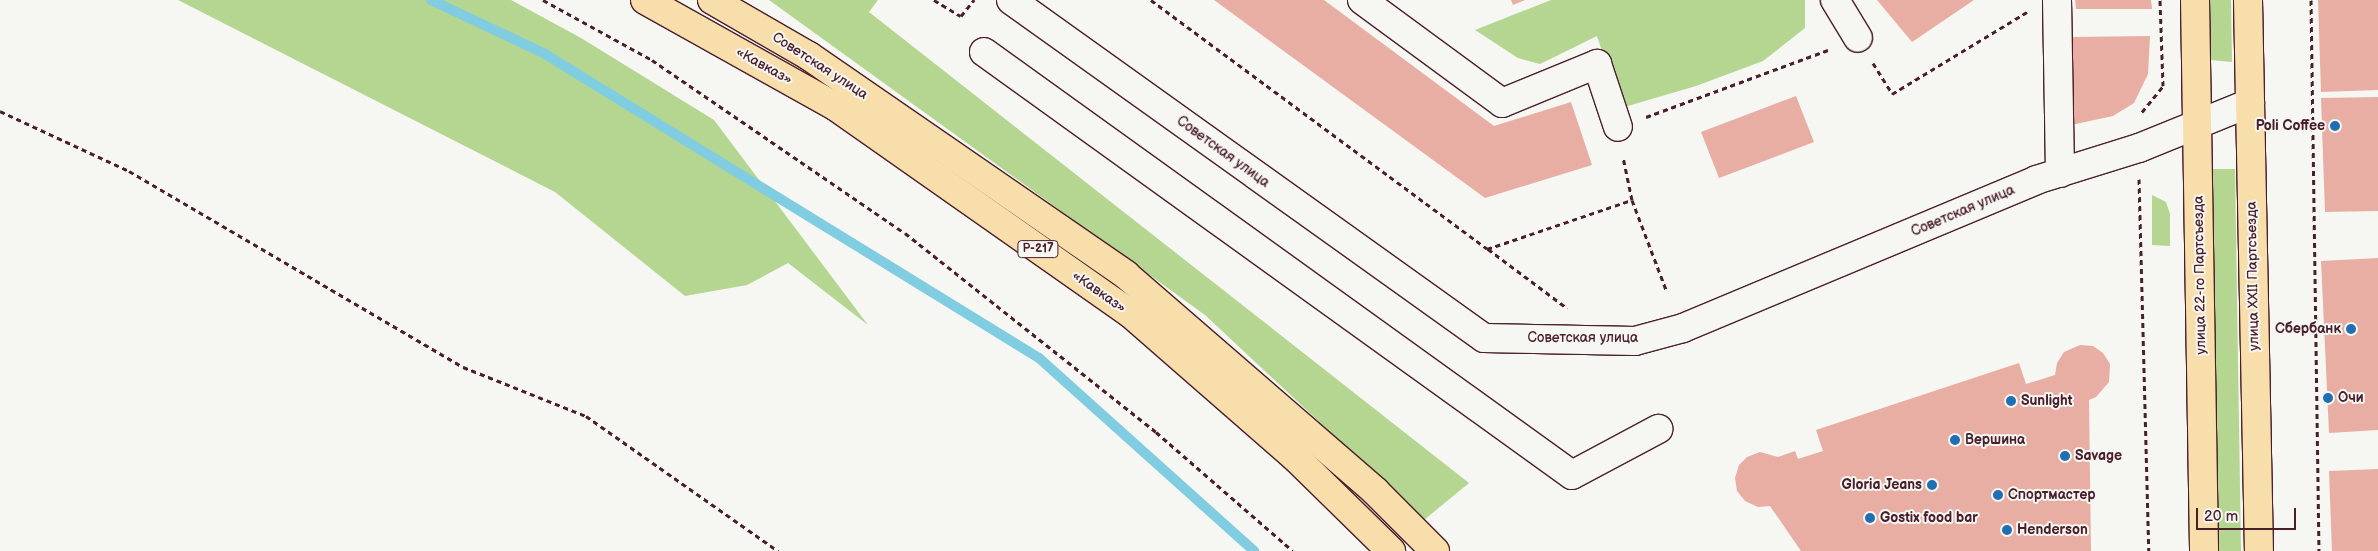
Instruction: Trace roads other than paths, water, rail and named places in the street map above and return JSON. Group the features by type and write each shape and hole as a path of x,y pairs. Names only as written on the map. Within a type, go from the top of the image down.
{"main road":[{"name":"«Кавказ»","path":"645,0 835,106 1131,314 1294,456 1391,551"},
{"name":"Советская улица","path":"712,0 809,56 1126,275 1375,491 1436,551"},
{"name":"улица 22-го Партсъезда","path":"2195,0 2204,551"},
{"name":"улица XXII Партсъезда","path":"2248,0 2259,551"}],"street":[{"name":"Советская улица","path":"1011,0 1484,338 1635,341 1683,328 2060,173 2139,148 2250,103"},
{"path":"1362,0 1502,103 1597,64 1618,127"},
{"path":"1835,0 1858,38"},
{"path":"2056,0 2060,173"},
{"path":"984,52 1572,475 1658,429"}],"waterway":[{"path":"431,0 545,54 1039,358 1254,551"}],"place":[{"name":"Poli Coffee","path":"2335,126"},
{"name":"Сбербанк","path":"2351,329"},
{"name":"Очи","path":"2328,398"},
{"name":"Sunlight","path":"2011,401"},
{"name":"Вершина","path":"1955,440"},
{"name":"Savage","path":"2065,456"},
{"name":"Gloria Jeans","path":"1932,485"},
{"name":"Спортмастер","path":"1998,495"},
{"name":"Gostix food bar","path":"1870,518"},
{"name":"Henderson","path":"2007,530"}]}
